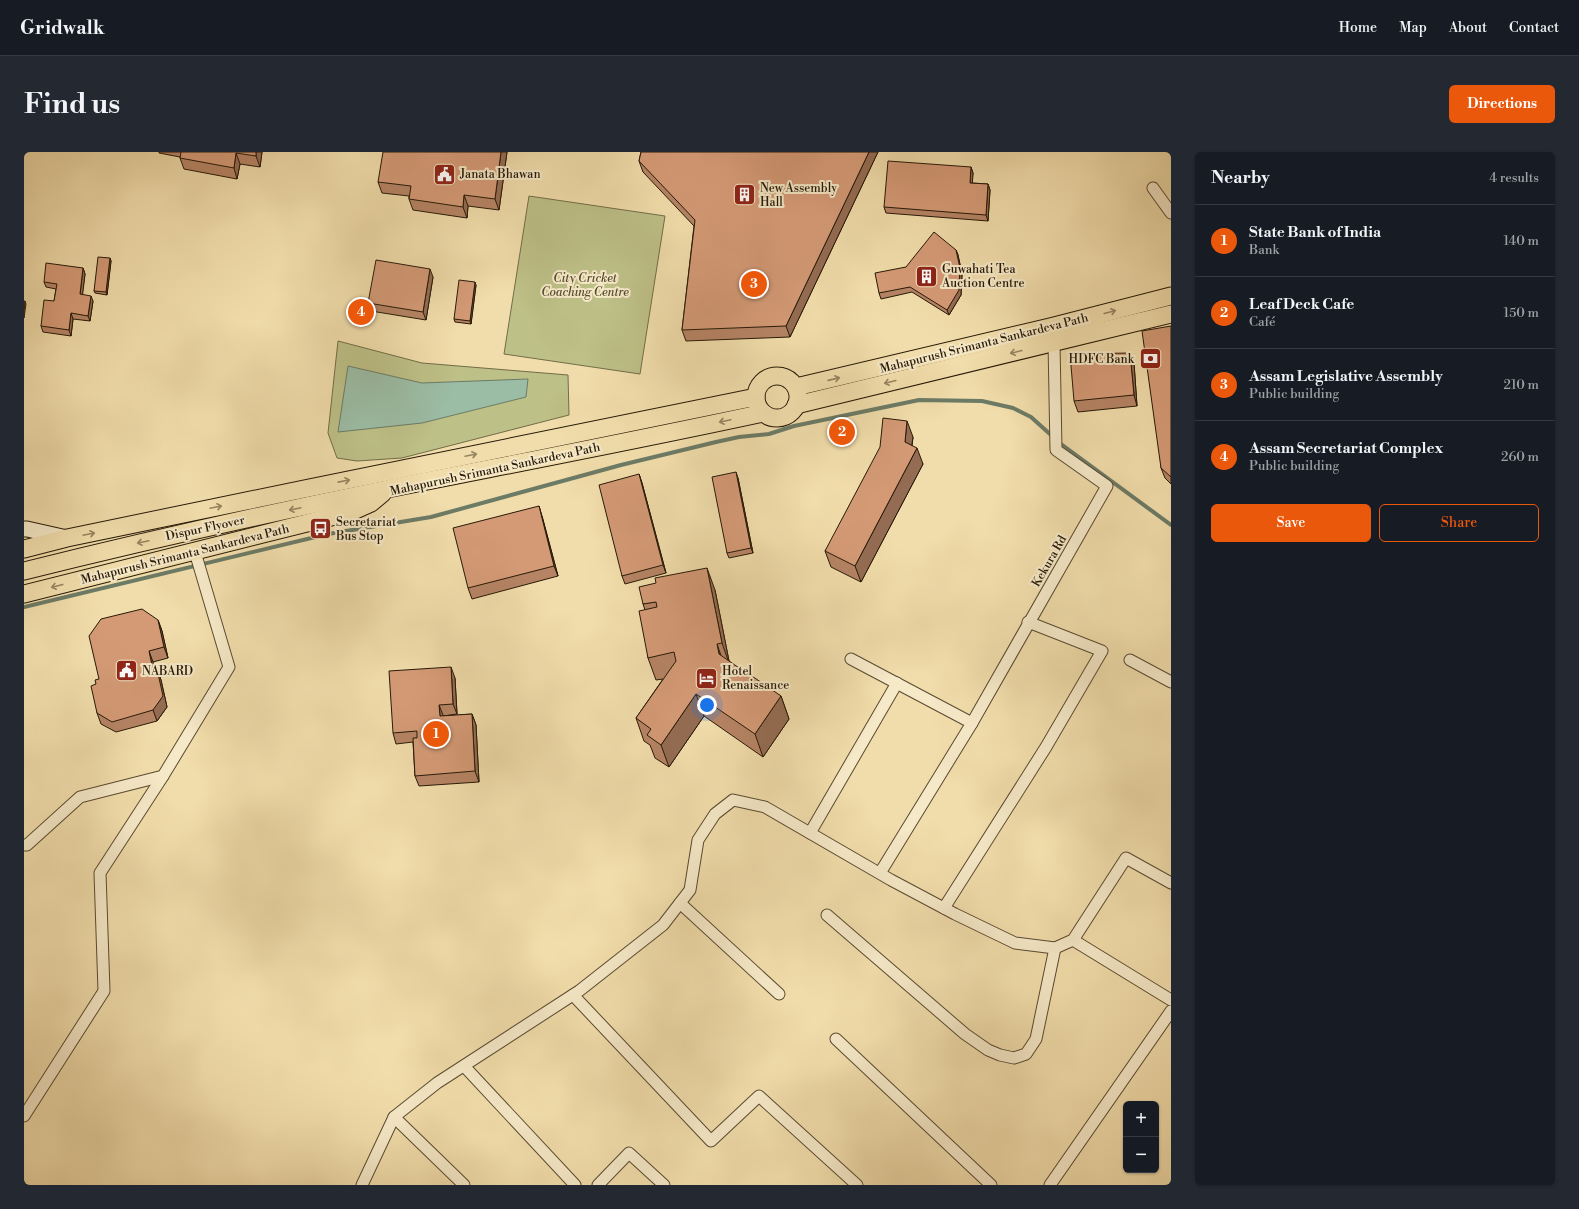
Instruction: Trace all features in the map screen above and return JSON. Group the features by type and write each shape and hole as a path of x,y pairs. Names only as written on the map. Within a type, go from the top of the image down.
{"main road":[{"name":"Mahapurush Srimanta Sankardeva Path","path":"796,388 1050,328 1171,296"},
{"name":"Mahapurush Srimanta Sankardeva Path","path":"796,405 1171,314"},
{"path":"776,376 783,376 790,380 796,388 798,396 796,405 789,414 776,418 763,413 758,407 756,397 758,386 769,377 776,376"},
{"name":"Mahapurush Srimanta Sankardeva Path","path":"24,549 67,538 756,397"},
{"name":"Mahapurush Srimanta Sankardeva Path","path":"24,594 196,555 351,512 372,503 388,489 646,438 763,413"},
{"name":"Dispur Flyover","path":"24,571 136,543 388,489"},
{"path":"24,529 67,538"}],"street":[{"path":"1153,188 1171,213"},
{"name":"Kekura Rd","path":"880,873 972,723 1028,622 1107,486 1056,450 1054,342"},
{"path":"24,1116 104,991 100,873 163,776 229,667 196,555"},
{"path":"944,908 1046,747 1102,651 1028,622"},
{"path":"850,659 972,723"},
{"path":"1130,660 1171,682"},
{"path":"810,833 896,683"},
{"path":"24,846 27,845 80,797 163,776"},
{"path":"362,1185 394,1117 437,1083 573,995 663,925 690,890 698,840 715,814 733,800 765,807 944,908 1015,943 1055,948 1073,940 1126,858 1171,883"},
{"path":"680,903 779,994"},
{"path":"827,915 965,1034 988,1050 1014,1058 1026,1054 1036,1039 1055,948"},
{"path":"1073,940 1171,1000"},
{"path":"573,995 711,1141 759,1096 857,1185"},
{"path":"1050,1185 1171,1011"},
{"path":"836,1039 991,1185"},
{"path":"464,1066 575,1185"},
{"path":"394,1117 464,1185"},
{"path":"598,1185 629,1153 664,1185"}],"green space":[{"name":"City Cricket Coaching Centre","path":"529,196 665,216 640,374 504,354"},
{"path":"338,341 422,363 568,375 569,415 402,458 357,461 337,458 328,433"}],"shaded area":[{"path":"348,366 422,383 528,379 526,397 422,423 338,432"}],"building":[{"path":"181,152 256,152 256,156 236,153 234,168 180,158"},
{"name":"Janata Bhawan","path":"383,152 501,152 495,199 464,195 463,207 409,199 411,186 378,182"},
{"path":"641,152 869,152 786,326 682,330 695,220 639,161"},
{"path":"888,161 971,167 970,183 988,184 986,215 884,207"},
{"name":"Guwahati Tea Auction Centre","path":"934,232 956,250 960,268 959,290 947,310 910,287 879,293 875,273 906,267"},
{"path":"98,257 110,258 106,292 94,291"},
{"path":"376,260 430,269 423,312 368,303"},
{"path":"46,263 83,268 80,294 91,296 88,316 71,313 69,330 41,326 44,300 54,301 57,284 44,282"},
{"path":"459,280 475,282 470,321 454,319"},
{"path":"1171,326 1171,477 1161,468 1142,331"},
{"path":"1130,353 1134,395 1074,401 1070,354"},
{"path":"883,418 907,421 905,442 917,448 855,566 825,551 880,447"},
{"path":"736,472 751,548 727,553 712,477"},
{"path":"639,474 663,565 622,576 599,485"},
{"path":"539,506 554,566 468,588 453,528"},
{"name":"Hotel Renaissance","path":"707,568 722,643 717,644 719,654 742,670 740,672 747,677 749,674 781,696 755,734 696,694 661,745 647,735 651,729 636,718 676,661 674,652 648,658 639,611 657,607 656,602 643,604 639,587 656,583 655,578"},
{"name":"NABARD","path":"142,609 158,620 164,647 149,651 153,670 157,669 163,696 153,710 112,722 97,713 91,686 96,684 95,680 99,679 89,636 101,619"},
{"path":"451,667 453,704 439,705 440,716 472,714 475,771 415,776 413,738 417,738 417,731 393,733 389,671"}],"waterway":[{"path":"24,607 328,534 431,517 621,465 716,442 739,437 769,434 794,426 919,400 982,401 1013,408 1031,417 1061,444 1171,525"}],"place":[{"name":"Janata Bhawan","path":"444,174"},
{"name":"New Assembly Hall","path":"745,195"},
{"name":"Guwahati Tea Auction Centre","path":"926,276"},
{"name":"Assam Legislative Assembly","path":"754,284"},
{"name":"Assam Secretariat Complex","path":"361,312"},
{"name":"HDFC Bank","path":"1150,359"},
{"name":"Leaf Deck Cafe","path":"842,432"},
{"name":"Secretariat Bus Stop","path":"320,529"},
{"name":"NABARD","path":"127,671"},
{"name":"Hotel Renaissance","path":"706,678"},
{"name":"State Bank of India","path":"436,734"}]}
